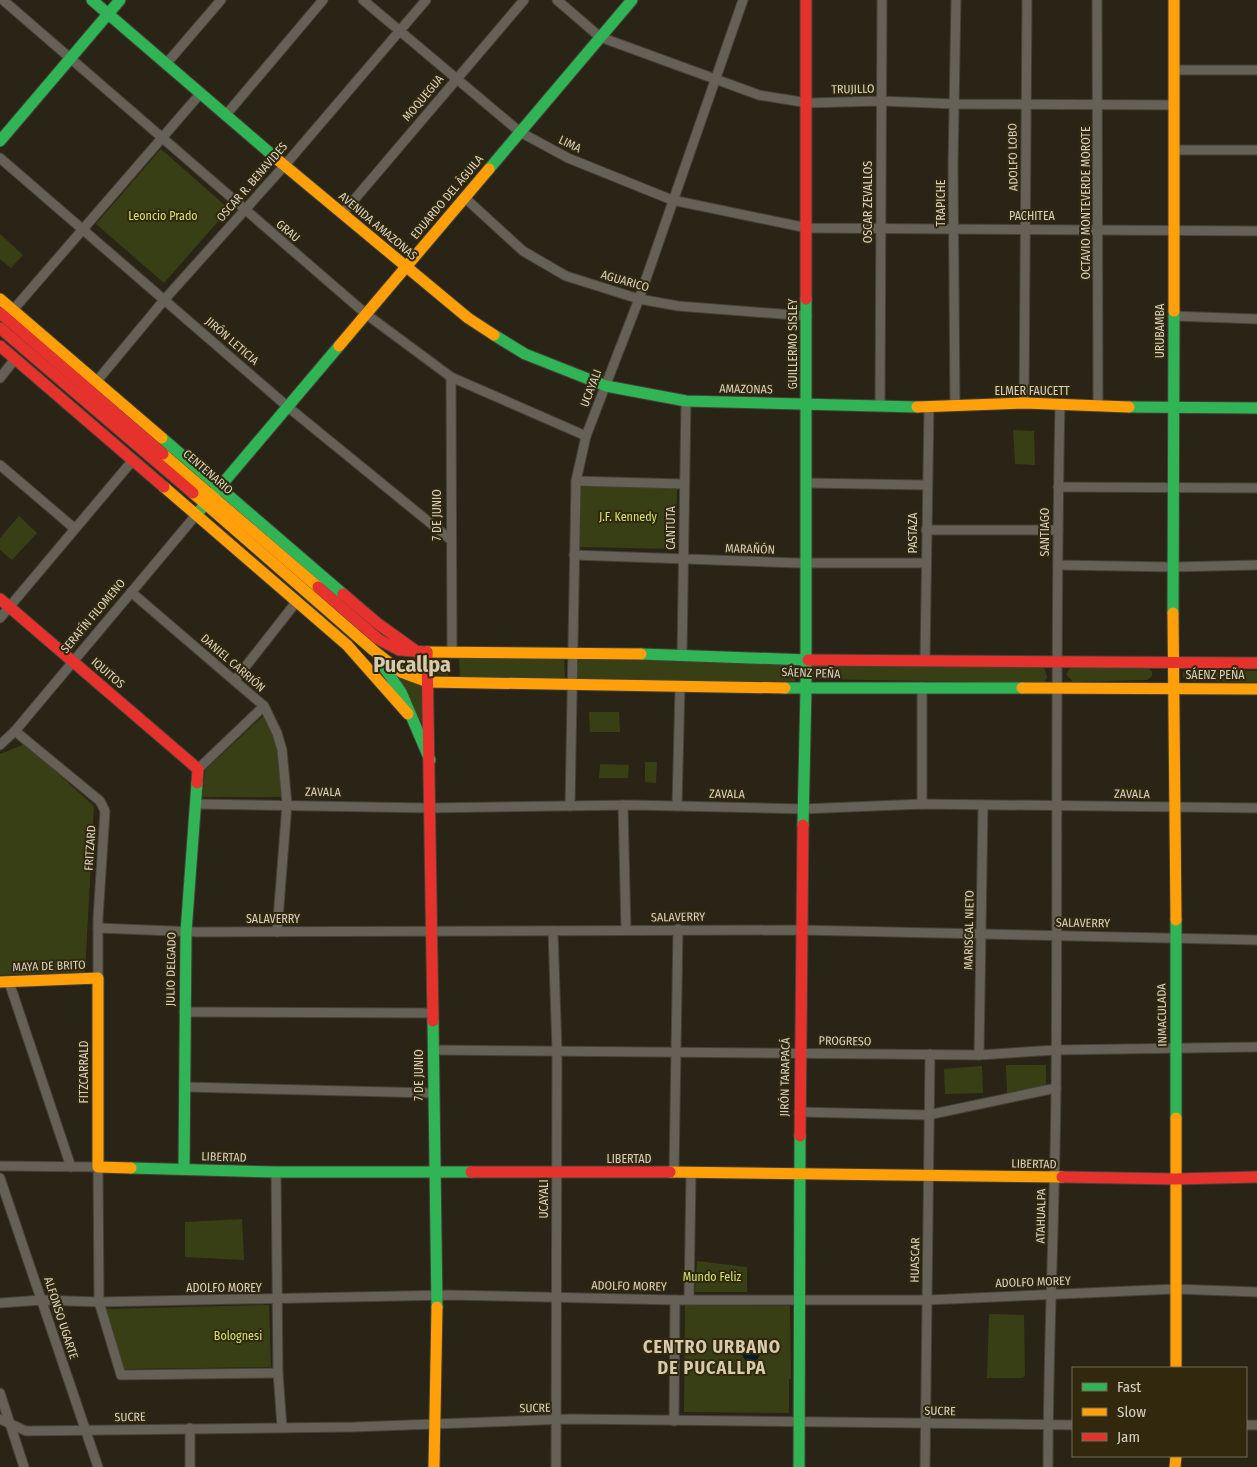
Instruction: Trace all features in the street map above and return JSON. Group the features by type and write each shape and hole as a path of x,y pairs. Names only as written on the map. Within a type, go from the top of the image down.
{"main road":[{"name":"AVENIDA AMAZONAS","path":"92,0 225,116 468,318 526,354 606,386 686,401"},
{"path":"0,141 120,0"},
{"name":"EDUARDO DEL ÁGUILA","path":"213,495 632,0"},
{"name":"GUILLERMO SISLEY","path":"806,0 808,102 805,564 808,660 806,688"},
{"name":"URUBAMBA","path":"1173,661 1174,0"},
{"path":"0,299 96,382 213,495 377,623 421,652"},
{"name":"CENTENARIO","path":"0,313 378,639 398,650"},
{"name":"CENTENARIO","path":"0,328 213,495 373,650"},
{"path":"0,346 348,644 412,719"},
{"name":"AMAZONAS","path":"686,401 806,404"},
{"name":"ELMER FAUCETT","path":"806,404 929,407 1024,403 1173,408 1257,408"},
{"name":"SERAFÍN FILOMENO","path":"196,515 213,495"},
{"name":"IQUITOS","path":"0,599 198,769"},
{"path":"373,650 401,692 430,760"},
{"name":"SÁENZ PEÑA","path":"373,650 401,672 428,682 806,688 1057,687 1257,689"},
{"name":"SÁENZ PEÑA","path":"398,650 421,652 682,654 808,660 1056,660 1257,663"},
{"name":"7 DE JUNIO","path":"421,652 428,682 430,760 429,808 437,1295 434,1467"},
{"name":"INMACULADA","path":"1173,661 1176,808 1176,1367"},
{"name":"JIRÓN TARAPACÁ","path":"798,1467 800,930 806,688"},
{"name":"JULIO DELGADO","path":"184,1169 186,932 197,804 198,769"},
{"name":"MAYA DE BRITO","path":"4,982 98,978"},
{"name":"FITZCARRALD","path":"98,978 98,1167"},
{"name":"LIBERTAD","path":"98,1167 276,1172 674,1172 1175,1179 1257,1176"}],"street":[{"name":"GRAU","path":"3,0 366,314 451,377 586,436"},
{"path":"166,64 221,0"},
{"path":"225,116 323,0"},
{"name":"LIMA","path":"363,0 520,132 568,158 672,200 807,228"},
{"name":"OSCAR R. BENAVIDES","path":"96,382 164,298 284,165 426,0"},
{"name":"MOQUEGUA","path":"342,214 524,0"},
{"name":"TRUJILLO","path":"557,0 600,38 759,96 808,102 882,101 954,104 1174,105"},
{"name":"UCAYALI","path":"570,806 576,481 586,436 639,300 672,200 743,0"},
{"name":"OSCAR ZEVALLOS","path":"880,405 882,0"},
{"name":"TRAPICHE","path":"955,406 954,104 956,0"},
{"name":"ADOLFO LOBO","path":"1024,403 1026,229 1024,103 1027,0"},
{"name":"OCTAVIO MONTEVERDE MOROTE","path":"1097,0 1098,406"},
{"path":"1174,70 1257,70"},
{"path":"13,310 200,94"},
{"path":"1174,150 1257,150"},
{"name":"JIRÓN LETICIA","path":"0,158 288,407 450,540"},
{"name":"AGUARICO","path":"464,197 523,251 566,276 639,300 678,306 807,316"},
{"name":"PACHITEA","path":"807,228 1257,231"},
{"path":"1173,316 1257,319"},
{"path":"0,378 15,359"},
{"name":"7 DE JUNIO","path":"451,377 450,540 452,652"},
{"name":"CANTUTA","path":"682,654 683,484 686,401"},
{"name":"SANTIAGO","path":"1058,805 1056,660 1060,404"},
{"name":"PASTAZA","path":"925,660 926,485 929,407"},
{"path":"0,618 133,460"},
{"path":"0,466 74,528"},
{"path":"576,481 683,484"},
{"path":"806,483 926,485"},
{"path":"1058,487 1257,488"},
{"name":"SERAFÍN FILOMENO","path":"0,745 15,731 196,515"},
{"path":"926,530 1058,530"},
{"name":"MARAÑÓN","path":"574,555 805,564 926,563"},
{"path":"1058,564 1173,567 1257,565"},
{"name":"DANIEL CARRIÓN","path":"131,592 264,706 277,733 282,750 287,804 277,932"},
{"path":"235,680 296,601"},
{"path":"677,806 680,686"},
{"path":"922,687 922,804"},
{"path":"198,769 264,706"},
{"name":"FRITZARD","path":"15,731 100,801 105,812 98,928 98,978"},
{"name":"ZAVALA","path":"197,804 287,804 429,808 623,805 802,809 922,804 1257,808"},
{"path":"623,805 626,930"},
{"name":"MARISCAL NIETO","path":"979,1055 983,805"},
{"name":"ATAHUALPA","path":"1048,1467 1056,1088 1055,935 1058,805"},
{"name":"SALAVERRY","path":"98,928 186,932 800,930 1257,940"},
{"path":"674,1172 678,1052 678,929"},
{"name":"UCAYALI","path":"553,931 557,1050 554,1420 556,1467"},
{"path":"4,982 71,1167"},
{"path":"184,1012 433,1013"},
{"name":"PROGRESO","path":"433,1050 979,1055 1056,1050 1257,1047"},
{"name":"HUASCAR","path":"925,1467 930,1054"},
{"path":"184,1087 433,1093"},
{"path":"799,1112 928,1115 1056,1088"},
{"name":"LIBERTAD","path":"0,1166 98,1167"},
{"path":"98,1167 99,1302 121,1375 278,1373"},
{"path":"276,1172 278,1373 282,1427"},
{"path":"689,1299 691,1173"},
{"name":"ALFONSO UGARTE","path":"0,1178 98,1467"},
{"name":"ADOLFO MOREY","path":"0,1303 42,1300 99,1302 277,1300 437,1295 675,1300 928,1300 1175,1289 1257,1292"},
{"path":"674,1421 675,1300"},
{"path":"0,1393 24,1467"},
{"name":"SUCRE","path":"0,1419 26,1431 435,1425 554,1420 1072,1425"},
{"path":"190,1428 190,1467"}],"green space":[{"name":"Leoncio Prado","path":"161,149 229,209 164,283 96,224"},
{"path":"0,234 23,255 11,268 0,259"},
{"path":"1013,430 1034,431 1035,465 1015,464"},
{"name":"J.F. Kennedy","path":"581,485 677,488 676,549 580,547"},
{"path":"19,516 37,533 12,560 0,550 0,538"},
{"path":"431,656 447,657 448,676 432,673"},
{"path":"423,657 424,677 393,660"},
{"path":"459,657 564,659 565,680 460,678"},
{"path":"579,659 795,664 795,681 575,681"},
{"path":"808,665 1041,666 1045,670 1047,677 1044,683 808,679"},
{"path":"1071,667 1148,668 1152,672 1152,676 1147,680 1073,682 1066,674"},
{"path":"1188,670 1257,671 1257,682 1188,681 1183,678 1183,672"},
{"path":"394,674 423,684 423,725"},
{"path":"589,712 619,712 620,732 590,732"},
{"path":"262,717 267,720 277,747 281,797 202,797 205,770"},
{"path":"25,744 94,806 85,972 0,975 0,754"},
{"path":"645,762 657,762 656,783 645,782"},
{"path":"600,764 629,765 628,778 599,778"},
{"path":"1006,1065 1046,1065 1046,1086 1007,1095"},
{"path":"982,1066 983,1093 945,1094 944,1069"},
{"path":"242,1219 244,1260 185,1257 185,1222"},
{"name":"Mundo Feliz","path":"697,1261 747,1267 747,1292 695,1292"},
{"name":"Bolognesi","path":"269,1305 271,1367 123,1369 106,1309"},
{"path":"685,1305 790,1306 791,1379 789,1379 789,1413 684,1412"},
{"path":"989,1314 1024,1315 1025,1376 1022,1378 987,1378"}],"water":[{"path":"751,1344 757,1347 760,1353 757,1359 751,1362 745,1359 742,1353 745,1347"}],"traffic: fast":[{"path":"92,0 278,160"},
{"path":"0,141 120,0"},
{"path":"489,169 632,0"},
{"path":"785,688 806,688 806,299"},
{"path":"1173,613 1174,311"},
{"path":"494,335 525,354 606,386 686,401 917,407"},
{"path":"196,515 339,346"},
{"path":"1129,407 1257,408"},
{"path":"162,438 343,594"},
{"path":"641,654 808,660"},
{"path":"379,660 401,692 430,760"},
{"path":"803,825 806,688 1022,688"},
{"path":"184,1169 186,932 197,783"},
{"path":"1176,920 1176,1118"},
{"path":"433,1021 437,1307"},
{"path":"799,1467 800,1136"},
{"path":"131,1168 276,1172 471,1172"}],"traffic: slow":[{"path":"1174,0 1174,311"},
{"path":"278,160 468,318 494,335"},
{"path":"339,346 489,169"},
{"path":"0,299 162,438"},
{"path":"917,407 1024,403 1129,407"},
{"path":"163,454 318,587"},
{"path":"164,487 347,645 408,714"},
{"path":"193,493 373,650 401,672 428,682"},
{"path":"1173,613 1176,920"},
{"path":"427,652 641,654"},
{"path":"428,682 785,688"},
{"path":"1022,688 1257,689"},
{"path":"0,982 98,978 98,1167 131,1168"},
{"path":"1176,1118 1176,1367"},
{"path":"670,1172 1062,1177"},
{"path":"434,1467 437,1307"},
{"path":"1175,1467 1176,1457"}],"traffic: jam":[{"path":"806,0 806,299"},
{"path":"0,313 163,454"},
{"path":"0,328 193,493"},
{"path":"0,346 164,487"},
{"path":"318,587 378,639 399,650 427,652"},
{"path":"343,594 377,623 416,651"},
{"path":"0,599 198,769 197,783"},
{"path":"427,652 433,1021"},
{"path":"808,660 1257,663"},
{"path":"800,1136 803,825"},
{"path":"471,1172 670,1172"},
{"path":"1062,1177 1175,1179 1257,1177"}],"district":[{"name":"Pucallpa","path":"412,664"},
{"name":"CENTRO URBANO DE PUCALLPA","path":"712,1357"}]}
